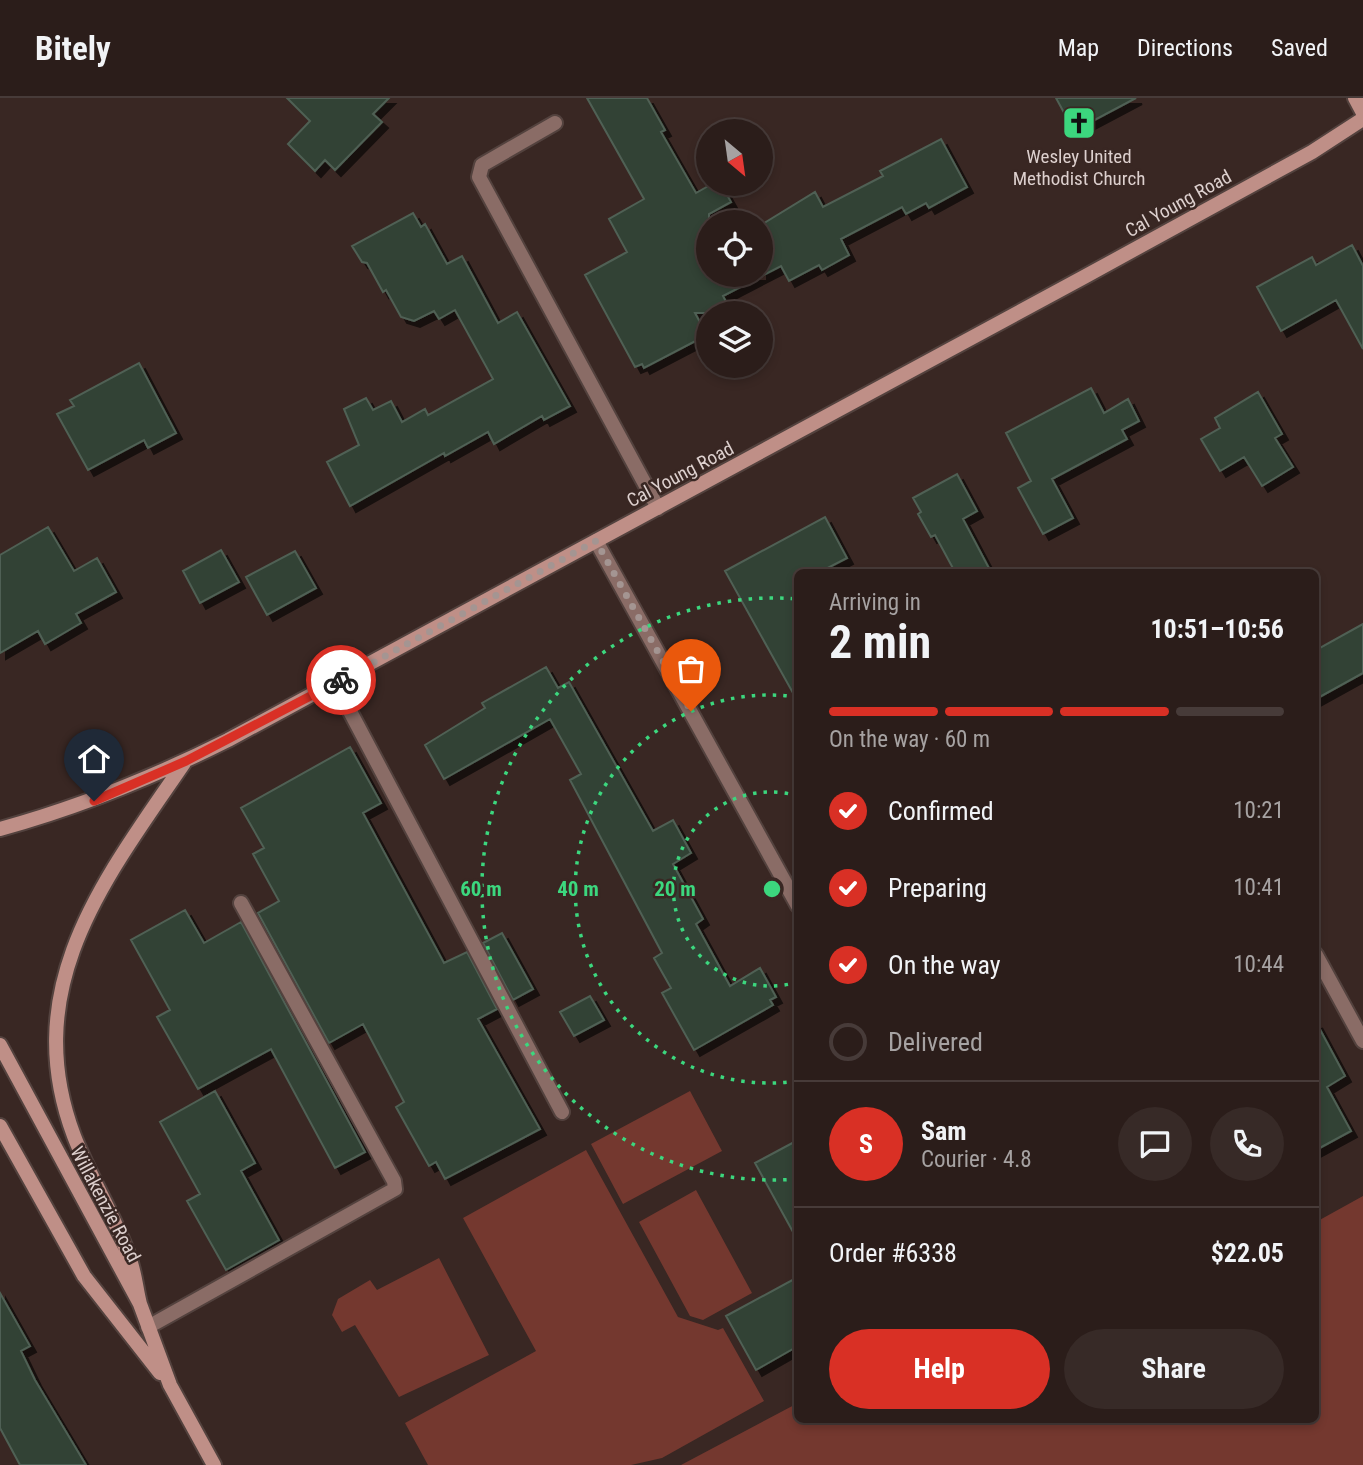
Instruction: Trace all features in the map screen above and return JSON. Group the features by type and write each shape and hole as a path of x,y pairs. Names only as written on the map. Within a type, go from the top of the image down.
{"main road":[{"path":"1355,98 1363,113"},
{"name":"Cal Young Road","path":"0,829 94,801 186,761 335,683 1300,159 1363,119"},
{"path":"139,1304 129,1256 74,1136 58,1072 56,1029 60,989 71,949 86,914 112,869 186,761"},
{"name":"Willakenzie Road","path":"0,1045 139,1304 170,1385 215,1465"},
{"name":"Willakenzie Road","path":"0,1126 84,1276 170,1385"}],"street":[{"path":"555,123 487,161 479,170 479,177 658,508"},
{"path":"596,541 794,899"},
{"path":"335,683 562,1112"},
{"path":"148,1326 395,1189 394,1181 242,903"},
{"path":"1319,960 1363,1041"}],"shaded area":[{"path":"690,1091 722,1151 623,1204 591,1144"},
{"path":"586,1150 678,1317 718,1330 723,1328 764,1401 662,1458 631,1465 428,1465 405,1423 536,1351 463,1218"},
{"path":"696,1190 752,1293 703,1320 690,1316 639,1222"},
{"path":"1363,1196 1363,1465 681,1465 794,1405 794,1423 1319,1423 1319,1220"},
{"path":"439,1258 489,1355 399,1397 355,1325 342,1332 332,1315 338,1299 370,1280 377,1290"}],"building":[{"path":"287,98 389,98 373,114 382,122 335,170 325,160 315,171 288,144 310,121"},
{"path":"587,98 647,98 665,130 661,132 696,196 728,196 731,202 716,210 696,210 696,287 740,287 723,296 726,301 696,301 696,341 644,368 642,364 635,367 585,275 627,252 609,219 644,199"},
{"name":"Wesley United Methodist Church","path":"1056,98 1136,98 1074,131"},
{"path":"941,139 967,187 929,208 926,203 906,214 902,207 841,239 849,255 822,270 819,265 789,281 781,266 773,270 773,218 815,192 823,207 883,176 880,171"},
{"path":"413,213 421,227 425,224 447,264 462,256 498,323 517,312 570,406 544,420 542,416 494,444 488,432 445,456 444,453 350,506 327,462 359,445 344,409 366,398 373,410 391,401 402,422 425,409 428,415 493,379 455,310 439,319 434,311 414,321 401,317 386,290 383,292 367,263 362,262 352,246"},
{"path":"1352,245 1363,266 1363,349 1336,300 1281,331 1257,287 1312,257 1316,265"},
{"path":"139,363 176,433 148,448 144,440 88,470 57,414 74,406 70,400"},
{"path":"1091,388 1104,413 1128,399 1139,421 1122,430 1127,439 1052,479 1073,518 1043,534 1018,488 1031,481 1006,433"},
{"path":"1258,392 1282,434 1275,438 1293,467 1262,486 1244,457 1220,471 1201,439 1220,428 1215,418"},
{"path":"957,474 977,511 963,519 989,569 953,569 935,535 931,537 918,514 921,512 913,498"},
{"path":"825,517 847,558 826,569 794,569 794,695 725,571"},
{"path":"48,527 74,571 97,558 116,592 76,614 81,623 45,644 38,631 0,653 0,555"},
{"path":"221,550 239,582 200,603 183,571"},
{"path":"295,551 316,588 267,615 246,577"},
{"path":"1363,624 1363,673 1319,697 1319,648"},
{"path":"546,667 558,688 569,682 653,831 673,820 691,853 673,864 703,919 696,924 730,986 760,968 776,997 770,1000 773,1005 694,1050 662,993 671,988 654,958 662,953 570,780 581,774 550,719 444,779 425,745 485,708 482,703"},
{"path":"350,747 381,803 363,813 444,963 467,952 497,1009 478,1019 540,1129 445,1179 436,1162 429,1166 396,1107 404,1102 363,1024 329,1043 258,913 279,901 253,854 264,848 241,808"},
{"path":"185,910 204,943 241,922 365,1152 335,1168 271,1049 198,1089 157,1017 170,1010 131,940"},
{"path":"502,933 533,989 513,1000 483,943"},
{"path":"590,996 604,1020 574,1036 560,1012"},
{"path":"1319,1028 1345,1076 1327,1087 1351,1131 1319,1148"},
{"path":"215,1091 255,1163 241,1171 279,1240 226,1270 187,1201 200,1194 160,1122"},
{"path":"794,1142 794,1234 755,1163"},
{"path":"794,1279 794,1348 756,1370 726,1316"},
{"path":"0,1293 30,1346 21,1351 35,1380 86,1465 20,1465 0,1428"}],"way so far":[{"path":"341,680 596,541 691,711"}],"place":[{"name":"Wesley United Methodist Church","path":"1079,123"}],"route":[{"path":"94,801 186,761 341,680"}]}
